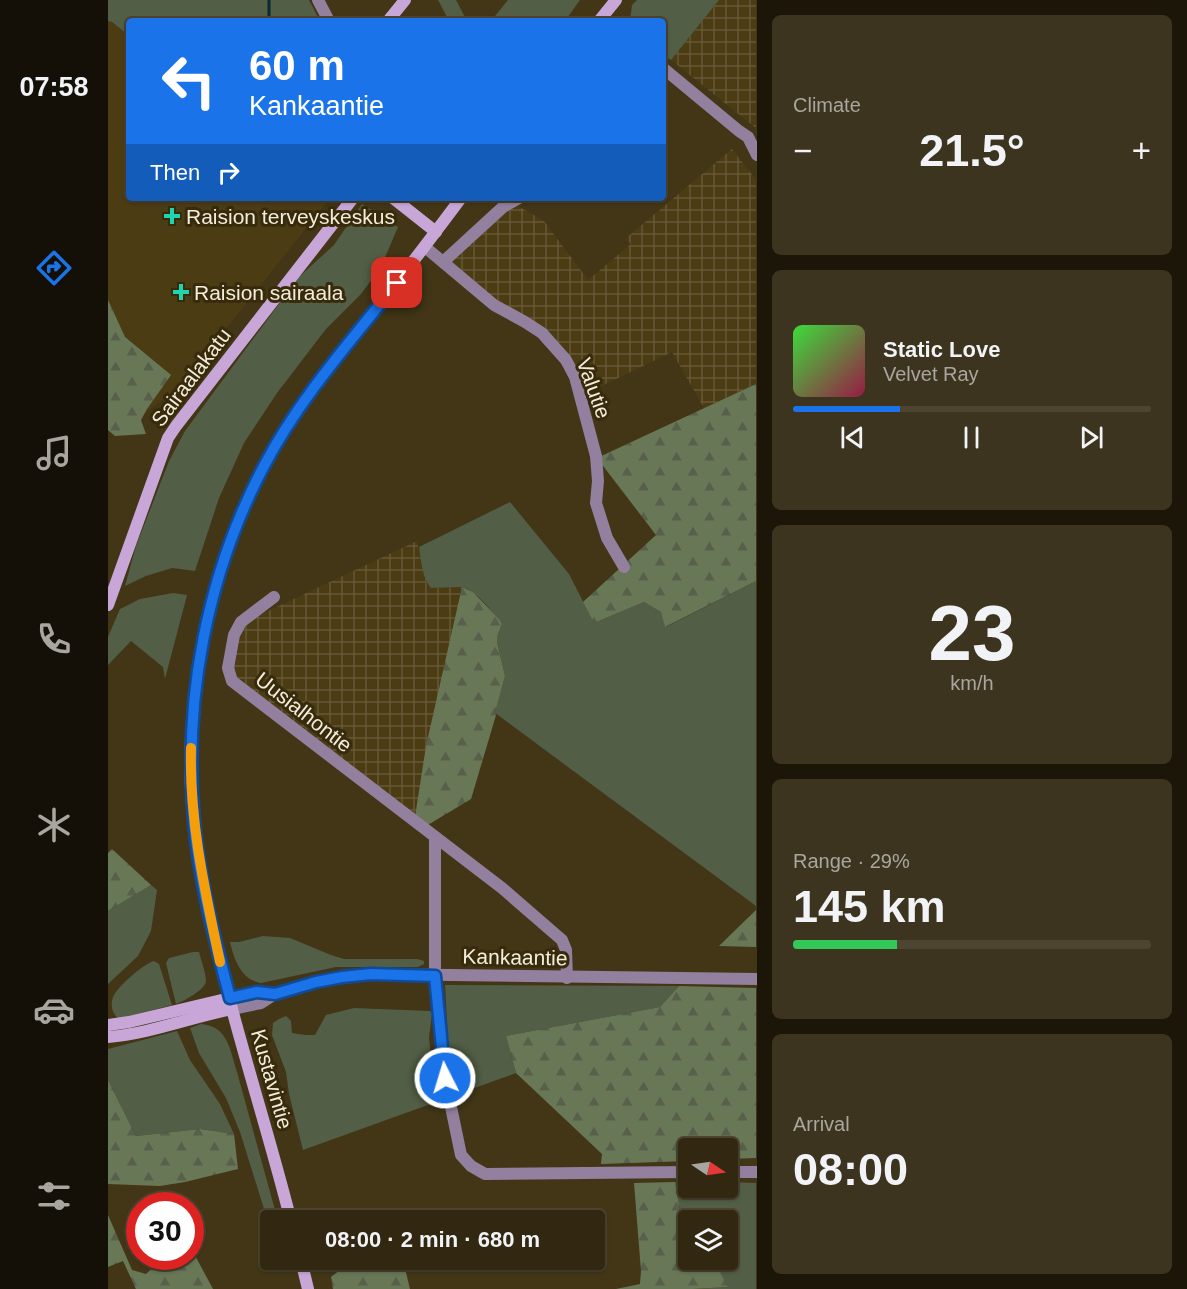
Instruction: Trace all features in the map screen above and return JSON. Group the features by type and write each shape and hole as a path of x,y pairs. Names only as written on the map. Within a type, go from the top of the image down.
{"main road":[{"path":"390,18 405,0"},
{"path":"604,18 616,0"},
{"name":"Sairaalakatu","path":"108,605 168,438 351,201"},
{"path":"397,201 436,232"},
{"name":"Kustavintie","path":"288,1210 231,1003 197,849 191,775 195,696 200,655 229,544 265,465 311,392 459,201"},
{"path":"108,1025 231,1003"},
{"path":"108,1037 210,1013 231,1003"},
{"path":"303,1270 308,1289"}],"street":[{"path":"318,0 327,18"},
{"path":"666,71 748,137 756,155"},
{"path":"443,262 504,207 514,201"},
{"name":"Valutie","path":"425,247 494,305 542,333 566,360 575,377 596,456 598,481 596,503 607,538 624,567"},
{"name":"Uusialhontie","path":"274,597 241,622 234,635 228,668 232,681 502,888 562,940 566,950 567,978"},
{"path":"435,837 435,976 445,1078 460,1155 471,1166 485,1174 678,1172"},
{"name":"Kankaantie","path":"231,1003 257,992 275,994 316,982 371,974 756,979"},
{"path":"738,1172 756,1172"}],"shaded area":[{"path":"719,0 756,0 756,128 671,60"},
{"name":"Raision sairaala","path":"108,21 126,34 126,201 328,201 180,387 115,436 108,430"},
{"path":"732,149 756,180 756,384 704,408 672,352 583,395 568,355 523,325 442,255 501,201 509,201 544,221 588,280 631,244 625,239"},
{"path":"417,541 427,584 435,588 462,587 496,715 471,799 426,826 222,668 232,628"}],"green space":[{"path":"108,0 309,0 318,18 126,18 126,34 108,21"},
{"path":"438,0 456,0 465,18 447,18"},
{"path":"508,0 580,0 567,18 493,18"},
{"path":"637,0 719,0 671,60 666,57 666,18 630,18 632,5"},
{"path":"362,204 398,227 381,267 361,294 326,329 277,393 244,443 219,498 195,571 172,568 146,576 125,586 136,546 169,461 185,431 299,277 334,245"},
{"path":"108,300 125,337 171,375 141,420 146,434 115,436 108,430"},
{"path":"756,384 756,581 665,627 661,612 644,602 594,623 583,602 656,535 597,458"},
{"path":"510,502 569,574 594,623 644,602 661,612 666,627 756,581 756,906 495,713 505,676 497,642 502,624 473,592 462,587 431,588 424,574 419,547"},
{"path":"462,587 473,592 502,624 497,642 505,676 471,799 426,826 415,817 426,746"},
{"path":"173,593 187,595 165,679 163,667 131,641 108,665 108,637 120,609 140,599"},
{"path":"112,849 151,885 108,911 108,853"},
{"path":"151,885 157,890 151,931 138,956 108,984 108,911"},
{"path":"756,910 756,947 719,946"},
{"path":"263,936 290,938 344,959 417,959 424,961 424,964 418,967 336,967 261,983 248,978 243,973 236,962 230,942"},
{"path":"199,952 206,981 189,998 176,1004 166,963 169,958"},
{"path":"154,961 159,964 172,1005 119,1019 113,1012 112,1006 115,993 137,971"},
{"path":"445,985 679,986 660,1007 506,1036 516,1073 455,1095 450,1074"},
{"path":"679,986 756,988 756,1158 738,1159 738,1138 678,1138 678,1161 601,1164 602,1154 516,1073 506,1036 660,1007"},
{"path":"354,1008 430,1011 432,1014 429,1038 439,1101 303,1150 286,1072 272,1035 273,1023 286,1016 291,1021 292,1033 315,1035 326,1015"},
{"path":"201,1024 217,1029 230,1048 275,1210 264,1210 240,1132 226,1098 199,1053 190,1028"},
{"path":"177,1031 190,1060 220,1104 234,1134 200,1129 136,1136 108,1080 108,1049"},
{"path":"108,1080 136,1136 200,1129 234,1134 238,1169 160,1186 108,1184"},
{"path":"675,1182 678,1182 678,1198 738,1198 738,1182 756,1183 756,1289 694,1289 728,1287 719,1270 738,1270 738,1210 680,1210"},
{"path":"675,1182 680,1210 678,1210 678,1270 719,1270 728,1287 616,1289 640,1284 634,1183"},
{"path":"108,1215 126,1256 126,1267 123,1261 108,1267"},
{"path":"127,1270 146,1274 150,1270 203,1270 213,1289 136,1289"},
{"path":"340,1270 405,1270 410,1289 333,1289 331,1277"}],"waterway":[{"path":"269,0 269,18"}],"slow traffic":[{"path":"191,748 197,849 220,962"}],"place":[{"name":"Raision terveyskeskus","path":"172,216"},
{"name":"Raision sairaala","path":"181,292"}],"route":[{"path":"397,283 311,392 265,465 246,503 229,544 203,638 195,696 191,775 197,849 220,963 230,998 257,992 275,994 342,977 371,974 435,976 445,1078"}]}
